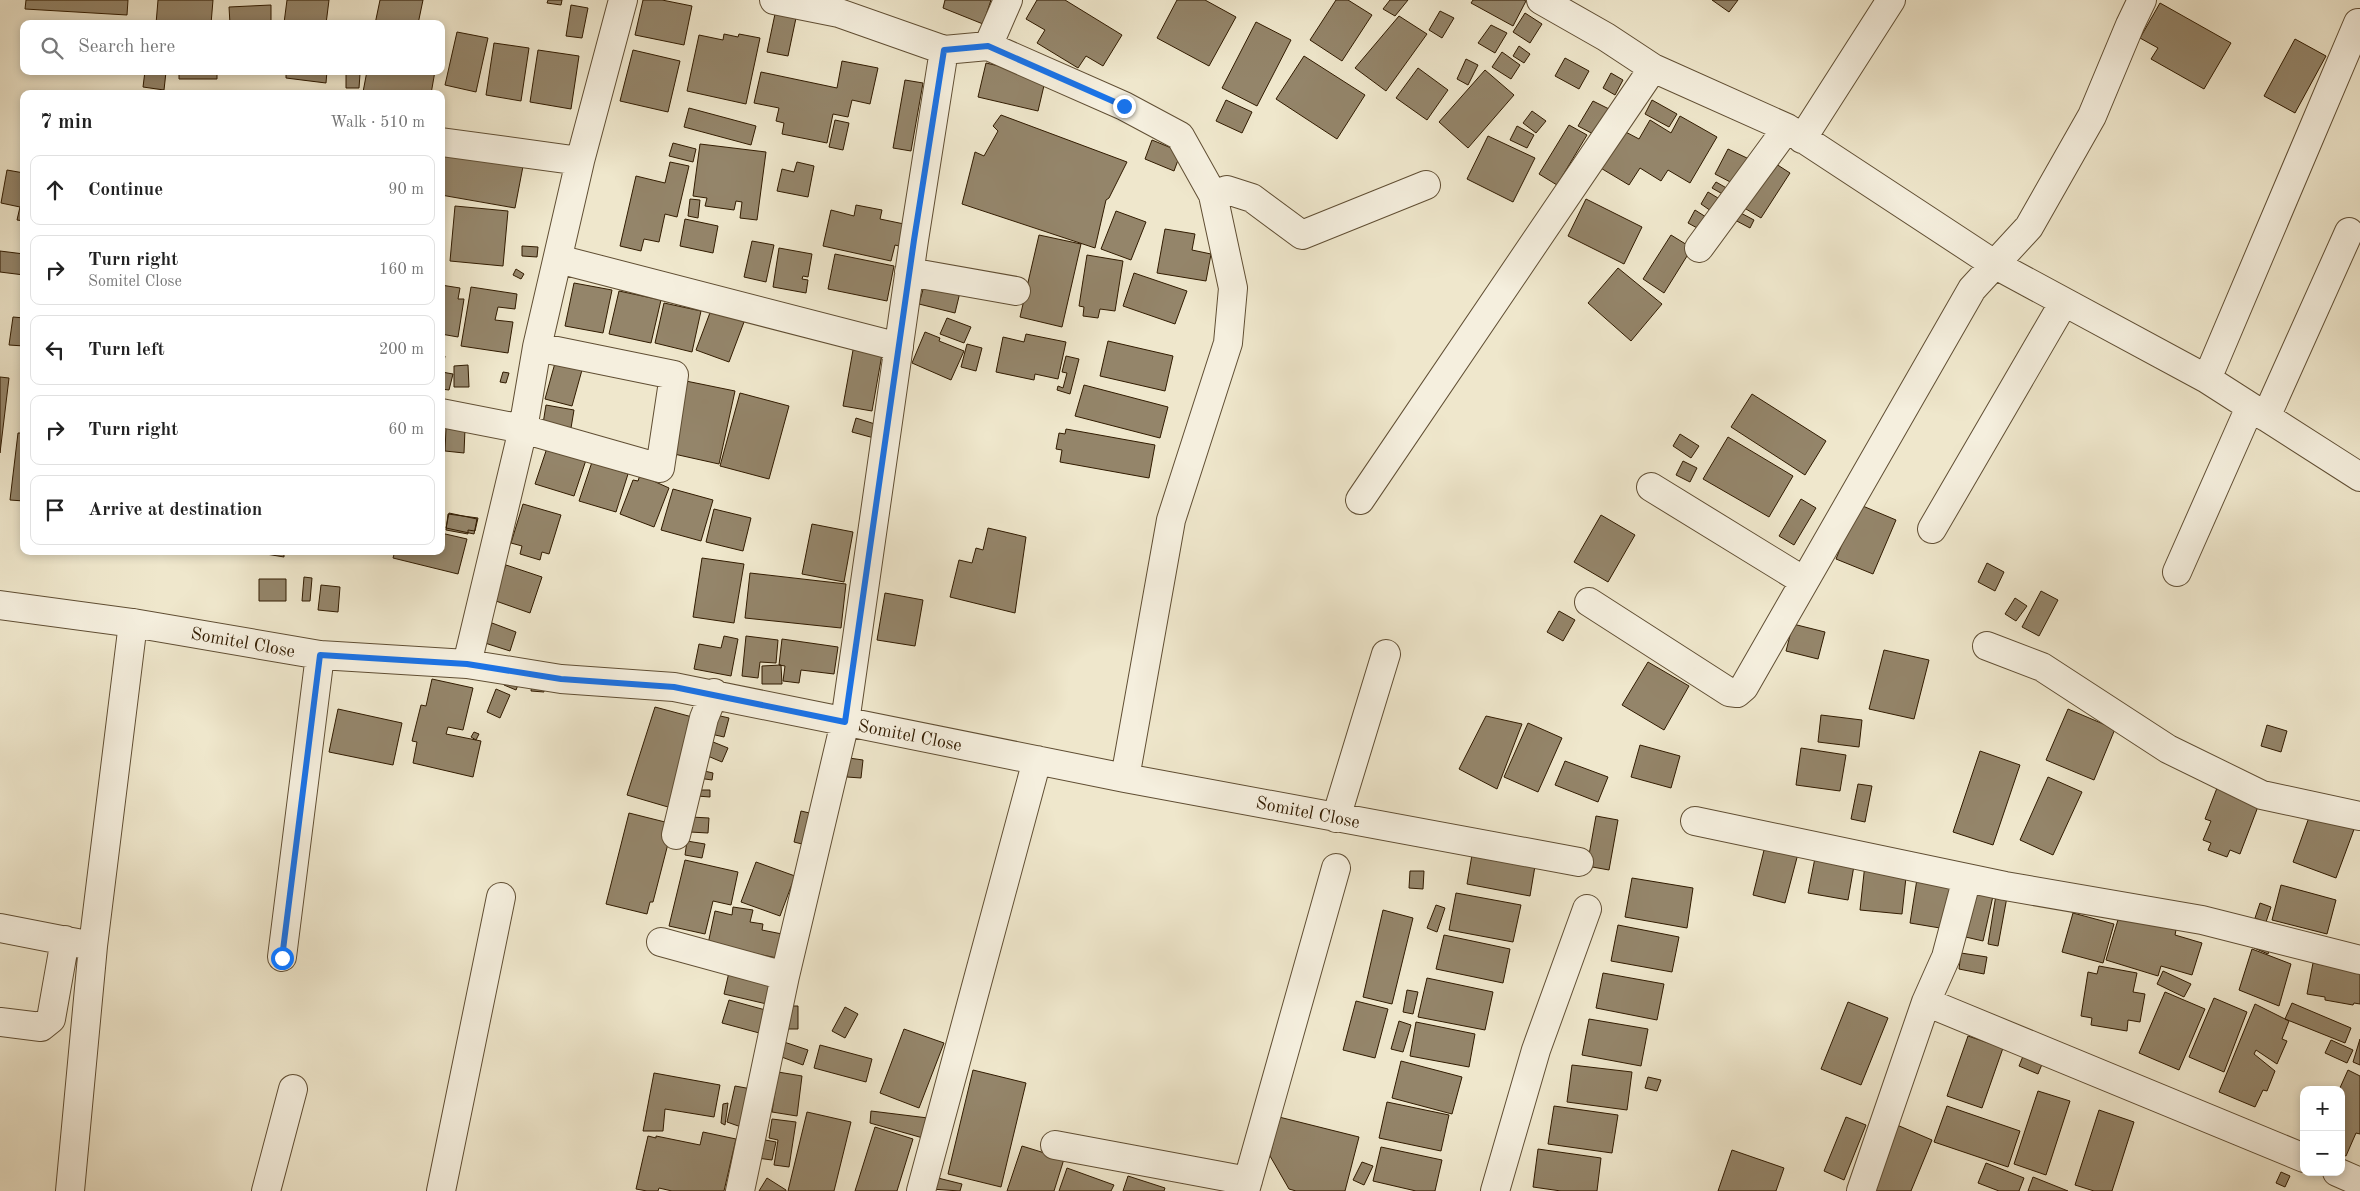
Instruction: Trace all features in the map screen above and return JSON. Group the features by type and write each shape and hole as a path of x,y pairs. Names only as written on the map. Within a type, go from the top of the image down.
{"street":[{"path":"467,664 523,429 536,347 580,161 623,0"},
{"path":"774,0 840,13 944,50 988,46 1124,106 1180,136 1213,195 1232,288 1228,343 1171,520 1125,778"},
{"path":"988,46 1008,0"},
{"path":"1541,0 1606,37 1653,68 1794,133 1994,264 2206,379 2360,477"},
{"path":"1699,248 1794,133 1891,0"},
{"path":"1590,602 1729,692 1737,693 1744,688 1972,289 2029,227 2092,116 2130,24 2142,0"},
{"path":"2206,379 2358,23"},
{"path":"740,1191 785,976 845,722 944,50"},
{"path":"1360,500 1653,68"},
{"path":"445,143 580,161"},
{"path":"1213,195 1227,190 1252,198 1302,234 1426,185"},
{"path":"2177,572 2349,232"},
{"path":"558,259 899,347"},
{"path":"910,272 1016,291"},
{"path":"1932,529 2064,302"},
{"path":"445,414 523,429 660,468 674,375 536,347"},
{"path":"1651,488 1804,581"},
{"name":"Somitel Close","path":"0,605 133,623 320,655 467,664 561,679 674,687 1125,778 1579,862"},
{"path":"70,1191 93,946 133,623"},
{"path":"1986,646 2042,667 2168,749 2262,794 2360,816"},
{"path":"1336,818 1386,654"},
{"path":"282,958 320,655"},
{"path":"676,835 704,718 714,694"},
{"path":"921,1191 1037,760"},
{"path":"1695,821 1967,878 2202,920 2360,960"},
{"path":"1055,1145 1246,1186 1336,868"},
{"path":"1861,1191 1926,1002 1946,957 1967,878"},
{"path":"441,1191 501,897"},
{"path":"1495,1191 1536,1050 1587,910"},
{"path":"0,928 93,946"},
{"path":"0,1022 41,1027 51,1019 65,940"},
{"path":"661,942 785,976"},
{"path":"1926,1002 2300,1156"},
{"path":"266,1191 293,1089"},
{"path":"2345,1175 2360,1182"}],"building":[{"path":"26,0 128,0 127,15 25,9"},
{"path":"158,0 213,0 211,20 156,20"},
{"path":"287,0 329,0 326,20 284,20"},
{"path":"380,0 423,0 419,20 376,20"},
{"path":"548,0 562,0 561,5 547,3"},
{"path":"643,0 662,0 692,6 684,45 635,35"},
{"path":"945,0 991,0 983,24 943,8"},
{"path":"1037,0 1065,0 1122,35 1103,66 1086,56 1078,68 1037,43 1045,30 1026,19"},
{"path":"1177,0 1205,0 1236,17 1209,66 1157,38"},
{"path":"1336,0 1348,0 1372,15 1342,61 1310,40"},
{"path":"1390,0 1408,0 1395,16 1383,9"},
{"path":"1473,0 1526,1 1513,26 1471,3"},
{"path":"1712,0 1738,0 1729,12"},
{"path":"2160,3 2231,43 2204,89 2151,59 2158,48 2140,38"},
{"path":"271,5 271,20 230,20 229,7"},
{"path":"571,5 588,8 582,38 566,36"},
{"path":"1440,11 1454,18 1442,38 1429,30"},
{"path":"1525,13 1542,24 1530,43 1513,32"},
{"path":"775,14 796,18 788,56 767,52"},
{"path":"1399,16 1427,34 1386,91 1355,68"},
{"path":"1256,22 1291,40 1257,106 1222,88"},
{"path":"1491,25 1507,33 1495,53 1478,43"},
{"path":"457,32 488,38 476,92 445,85"},
{"path":"724,34 738,37 739,34 760,38 746,104 687,91 699,35 723,40"},
{"path":"2295,39 2326,56 2295,113 2264,96"},
{"path":"494,43 529,48 521,101 486,95"},
{"path":"1519,46 1530,54 1524,63 1513,56"},
{"path":"538,50 579,56 571,109 530,102"},
{"path":"633,50 680,61 668,112 620,101"},
{"path":"1502,52 1520,65 1511,79 1492,67"},
{"path":"1304,56 1365,95 1337,139 1276,99"},
{"path":"1565,58 1589,71 1579,89 1555,76"},
{"path":"1466,59 1478,65 1468,85 1457,79"},
{"path":"842,61 878,68 870,104 852,100 848,117 833,114 827,143 782,134 784,123 776,121 779,108 754,103 761,72 837,88"},
{"path":"986,63 1046,77 1038,111 978,97"},
{"path":"1418,68 1448,90 1427,120 1396,98"},
{"path":"1485,70 1514,95 1468,148 1439,122"},
{"path":"1611,73 1623,80 1615,95 1603,88"},
{"path":"144,75 166,75 164,90 143,87"},
{"path":"179,75 217,75 217,79 179,79"},
{"path":"286,75 327,75 326,83 286,78"},
{"path":"346,75 360,75 359,88 346,88"},
{"path":"366,75 434,75 432,90 363,90"},
{"path":"905,80 923,83 911,151 893,148"},
{"path":"1226,100 1252,112 1242,133 1216,121"},
{"path":"1652,100 1677,114 1669,127 1645,114"},
{"path":"1593,101 1613,111 1595,135 1578,126"},
{"path":"689,108 756,126 751,145 684,127"},
{"path":"1532,111 1546,121 1536,133 1523,123"},
{"path":"1001,115 1127,162 1109,198 1106,200 1095,248 962,204 975,152 984,156 998,131 993,126"},
{"path":"1680,116 1717,137 1690,183 1668,170 1661,181 1640,168 1629,185 1594,164 1620,129 1639,139 1650,120 1671,133"},
{"path":"835,120 849,123 843,150 829,147"},
{"path":"1569,125 1587,135 1557,185 1539,174"},
{"path":"1517,126 1534,135 1527,148 1510,140"},
{"path":"1488,136 1535,158 1513,202 1467,179"},
{"path":"1152,140 1181,152 1174,171 1145,159"},
{"path":"673,143 696,149 693,162 669,156"},
{"path":"700,144 766,152 757,220 740,218 742,202 736,201 734,210 705,206 707,198 693,196"},
{"path":"445,148 524,161 515,208 445,196"},
{"path":"1728,149 1749,159 1736,185 1715,174"},
{"path":"670,162 689,166 677,217 665,214 659,242 644,239 641,251 620,246 636,176 665,183"},
{"path":"797,162 814,166 808,197 777,191 782,169 794,172"},
{"path":"1773,162 1790,173 1761,218 1741,206"},
{"path":"7,170 20,172 20,207 1,203"},
{"path":"1716,182 1730,190 1726,196 1712,188"},
{"path":"1708,192 1718,198 1711,211 1701,204"},
{"path":"690,199 700,200 698,218 688,216"},
{"path":"1586,199 1642,227 1624,264 1568,236"},
{"path":"856,205 882,210 880,219 904,224 899,246 895,245 891,261 823,246 831,210 854,216"},
{"path":"455,206 508,211 503,266 450,261"},
{"path":"20,207 20,220 17,220"},
{"path":"1695,210 1706,217 1699,229 1688,223"},
{"path":"1116,211 1146,222 1131,260 1101,249"},
{"path":"1737,211 1754,220 1750,228 1733,219"},
{"path":"685,219 718,226 713,253 680,246"},
{"path":"1165,229 1195,234 1192,250 1211,254 1206,281 1157,273"},
{"path":"1039,235 1081,244 1062,327 1020,317"},
{"path":"1671,235 1692,248 1664,293 1643,279"},
{"path":"752,241 774,245 766,282 744,277"},
{"path":"522,246 538,247 537,257 522,256"},
{"path":"779,248 812,254 808,277 803,276 802,279 808,280 806,293 773,287"},
{"path":"0,251 20,254 20,274 0,272"},
{"path":"835,254 894,266 887,301 828,289"},
{"path":"1087,255 1123,261 1115,311 1100,309 1098,318 1083,316 1084,307 1079,306"},
{"path":"1618,268 1662,304 1631,341 1588,303"},
{"path":"516,269 524,274 521,279 513,275"},
{"path":"1134,273 1187,291 1175,324 1123,306"},
{"path":"927,275 962,284 955,313 919,304"},
{"path":"574,283 612,290 603,333 565,326"},
{"path":"445,286 460,288 458,299 464,299 458,337 445,335"},
{"path":"471,287 517,294 515,309 498,307 495,320 513,322 508,353 461,346"},
{"path":"619,291 661,300 651,343 609,334"},
{"path":"664,303 701,311 692,352 655,343"},
{"path":"711,310 744,322 729,362 696,350"},
{"path":"13,317 20,318 20,346 9,345"},
{"path":"947,318 971,327 964,343 940,334"},
{"path":"925,332 940,338 939,341 964,351 951,380 912,363"},
{"path":"1026,334 1066,342 1058,379 1035,374 1034,380 996,372 1003,337 1024,342"},
{"path":"855,339 884,343 872,411 843,406"},
{"path":"1108,341 1173,356 1165,391 1100,376"},
{"path":"967,344 982,348 976,371 961,367"},
{"path":"1066,356 1079,359 1070,394 1057,390 1058,386 1063,388 1067,373 1062,372"},
{"path":"555,363 582,370 572,406 545,399"},
{"path":"468,365 469,387 454,387 454,366"},
{"path":"503,372 509,373 506,383 500,382"},
{"path":"445,373 453,374 449,390 445,390"},
{"path":"0,377 9,378 0,453"},
{"path":"681,380 735,391 719,464 665,452"},
{"path":"1084,385 1168,407 1160,438 1075,416"},
{"path":"740,393 789,406 769,479 720,466"},
{"path":"1752,394 1826,441 1805,475 1731,427"},
{"path":"546,405 574,410 570,434 542,430"},
{"path":"856,418 878,425 874,438 852,432"},
{"path":"446,428 465,429 464,453 445,451"},
{"path":"1066,429 1155,445 1149,478 1060,462 1062,450 1056,449 1059,433 1065,434"},
{"path":"18,433 20,433 20,501 10,500"},
{"path":"1680,434 1699,446 1691,458 1673,446"},
{"path":"1728,437 1793,476 1769,517 1703,479"},
{"path":"547,448 586,460 574,496 535,484"},
{"path":"1683,461 1697,468 1690,482 1676,475"},
{"path":"592,462 615,466 613,469 628,474 616,512 579,501"},
{"path":"640,475 669,488 654,527 620,514 633,480 638,481"},
{"path":"673,489 713,500 701,541 661,530"},
{"path":"1801,499 1816,508 1794,545 1779,536"},
{"path":"523,504 561,515 549,554 542,552 540,560 520,554 522,546 511,543"},
{"path":"1858,504 1896,520 1873,574 1836,559"},
{"path":"714,509 751,518 743,551 706,542"},
{"path":"449,513 477,519 474,534 446,528"},
{"path":"448,514 478,518 475,531 468,530 468,534 446,530"},
{"path":"1601,515 1635,535 1608,582 1574,562"},
{"path":"812,524 853,532 844,582 802,574"},
{"path":"988,528 1026,537 1015,613 950,597 959,560 972,563 976,548 983,550"},
{"path":"445,534 467,539 458,574 393,558 394,555 445,555"},
{"path":"702,558 744,564 734,623 693,617"},
{"path":"1987,563 2004,572 1995,591 1978,582"},
{"path":"506,565 542,577 530,613 493,600"},
{"path":"750,573 846,584 841,628 745,618"},
{"path":"304,577 312,578 310,601 302,601"},
{"path":"259,579 286,579 286,601 259,601"},
{"path":"321,585 340,587 338,612 318,610"},
{"path":"2041,591 2058,600 2039,636 2022,627"},
{"path":"885,593 923,600 915,646 877,640"},
{"path":"2015,598 2027,606 2016,621 2005,614"},
{"path":"1559,611 1575,620 1563,641 1547,632"},
{"path":"492,623 516,632 510,651 485,643"},
{"path":"1793,624 1825,632 1818,659 1786,651"},
{"path":"724,636 738,639 731,676 694,669 699,644 721,648"},
{"path":"746,636 778,640 776,663 760,662 758,678 742,676"},
{"path":"782,639 838,647 834,674 801,670 799,683 783,681 785,666 779,665"},
{"path":"1884,650 1929,660 1914,719 1869,709"},
{"path":"1648,662 1689,686 1664,730 1622,705"},
{"path":"781,665 782,684 762,684 762,666"},
{"path":"432,679 473,688 463,730 448,727 446,734 481,741 473,777 413,763 417,742 412,741 421,705 426,706"},
{"path":"506,680 518,685 516,690 504,685"},
{"path":"532,684 544,686 544,692 531,691"},
{"path":"496,689 510,695 500,718 487,712"},
{"path":"655,707 696,718 668,807 627,795"},
{"path":"338,709 402,723 393,765 329,752"},
{"path":"2068,709 2115,729 2094,780 2046,760"},
{"path":"716,715 729,718 724,737 711,734"},
{"path":"1821,715 1862,720 1859,747 1818,742"},
{"path":"1486,716 1522,724 1497,789 1459,769"},
{"path":"1528,723 1562,738 1538,792 1504,777"},
{"path":"2267,725 2287,731 2281,752 2261,746"},
{"path":"474,732 479,734 476,740 471,737"},
{"path":"708,740 728,748 722,762 703,754"},
{"path":"1640,745 1680,756 1671,788 1631,777"},
{"path":"1801,748 1846,755 1840,791 1796,785"},
{"path":"1980,751 2020,765 1993,845 1953,832"},
{"path":"849,758 863,760 861,778 847,777"},
{"path":"1565,761 1608,777 1598,802 1555,785"},
{"path":"700,770 713,773 712,780 698,778"},
{"path":"2048,777 2082,792 2053,855 2020,840"},
{"path":"1858,784 1872,786 1865,822 1851,819"},
{"path":"2217,788 2259,804 2240,854 2230,850 2227,857 2208,850 2211,843 2203,840 2211,821 2205,819"},
{"path":"697,790 710,790 710,797 697,796"},
{"path":"2312,809 2356,824 2336,878 2293,862"},
{"path":"801,811 818,815 810,846 794,842"},
{"path":"629,813 669,823 670,836 653,902 650,902 647,914 606,904"},
{"path":"1596,816 1618,820 1609,870 1587,866"},
{"path":"691,817 709,818 708,833 690,832"},
{"path":"687,841 705,844 702,858 685,855"},
{"path":"1766,842 1799,850 1785,903 1753,895"},
{"path":"1473,849 1536,860 1530,896 1467,884"},
{"path":"1816,853 1855,860 1848,900 1808,893"},
{"path":"685,860 738,872 731,905 713,901 705,934 669,926"},
{"path":"756,862 795,876 780,916 741,902"},
{"path":"1865,864 1907,868 1902,914 1860,910"},
{"path":"1410,871 1424,871 1423,889 1409,888"},
{"path":"1632,878 1693,888 1687,928 1625,917"},
{"path":"1917,879 1953,884 1946,929 1910,923"},
{"path":"2281,885 2336,900 2327,934 2272,920"},
{"path":"1967,890 1993,896 1983,941 1957,935"},
{"path":"1456,893 1521,905 1513,942 1449,930"},
{"path":"1996,895 2007,897 1998,946 1988,944"},
{"path":"2260,903 2271,907 2266,922 2255,918"},
{"path":"1436,905 1445,908 1437,932 1427,928"},
{"path":"733,907 753,910 750,922 763,924 762,930 787,935 782,959 708,944 715,911 732,915"},
{"path":"1383,910 1413,918 1392,1004 1363,997"},
{"path":"2073,913 2114,924 2103,963 2062,952"},
{"path":"2120,913 2176,930 2175,935 2202,943 2192,975 2161,966 2158,976 2106,960"},
{"path":"1618,925 1679,937 1672,972 1611,961"},
{"path":"1444,935 1510,949 1503,983 1436,969"},
{"path":"2257,941 2271,946 2268,954 2254,948"},
{"path":"2252,949 2291,964 2279,1006 2239,990"},
{"path":"1961,953 1987,957 1984,974 1959,969"},
{"path":"2313,963 2360,972 2360,1004 2354,1003 2353,1005 2325,1000 2325,997 2307,994"},
{"path":"2099,966 2137,973 2133,992 2145,994 2140,1022 2128,1020 2127,1031 2091,1025 2092,1018 2081,1016 2088,972 2097,974"},
{"path":"730,968 778,980 771,1005 724,994"},
{"path":"2163,971 2191,984 2184,997 2157,984"},
{"path":"1603,973 1664,984 1657,1020 1596,1008"},
{"path":"1427,978 1493,992 1485,1030 1418,1017"},
{"path":"1407,990 1418,992 1413,1014 1403,1012"},
{"path":"2165,992 2205,1009 2179,1070 2139,1053"},
{"path":"2214,998 2247,1012 2224,1072 2189,1057"},
{"path":"729,1000 769,1011 763,1034 722,1023"},
{"path":"1356,1001 1388,1009 1375,1058 1343,1050"},
{"path":"1848,1002 1888,1018 1861,1085 1821,1069"},
{"path":"2292,1003 2351,1028 2345,1043 2285,1019"},
{"path":"2255,1004 2289,1021 2282,1039 2287,1041 2277,1064 2256,1050 2254,1054 2275,1071 2267,1091 2263,1090 2255,1107 2219,1092"},
{"path":"788,1006 798,1006 798,1029 788,1029"},
{"path":"845,1007 858,1014 845,1038 832,1031"},
{"path":"1589,1019 1648,1029 1641,1066 1582,1055"},
{"path":"1399,1021 1411,1025 1403,1052 1391,1049"},
{"path":"1416,1022 1475,1034 1469,1067 1410,1056"},
{"path":"904,1029 944,1043 919,1108 880,1093"},
{"path":"1968,1036 2003,1048 1982,1108 1947,1096"},
{"path":"2360,1039 2360,1065 2353,1062"},
{"path":"2331,1040 2353,1050 2347,1063 2325,1053"},
{"path":"784,1042 808,1050 803,1065 779,1056"},
{"path":"820,1045 872,1059 866,1082 814,1068"},
{"path":"2026,1049 2045,1057 2038,1074 2019,1066"},
{"path":"1401,1061 1462,1077 1452,1114 1392,1098"},
{"path":"1572,1065 1632,1072 1627,1110 1567,1102"},
{"path":"973,1070 1026,1083 1001,1187 948,1174"},
{"path":"2348,1070 2360,1076 2360,1134 2356,1133 2346,1156 2345,1086 2341,1086"},
{"path":"778,1072 802,1076 797,1116 772,1112"},
{"path":"654,1073 720,1085 714,1117 665,1109 663,1131 643,1131"},
{"path":"1648,1077 1661,1080 1657,1091 1645,1088"},
{"path":"735,1086 757,1090 744,1128 727,1122"},
{"path":"2038,1091 2070,1101 2046,1175 2014,1164"},
{"path":"1387,1102 1449,1115 1441,1151 1379,1138"},
{"path":"728,1103 725,1125 721,1123 723,1104"},
{"path":"1554,1106 1618,1115 1612,1153 1548,1144"},
{"path":"1947,1106 2020,1131 2008,1167 1934,1142"},
{"path":"2099,1110 2134,1122 2112,1191 2094,1191 2075,1185"},
{"path":"871,1111 928,1118 923,1138 870,1123"},
{"path":"807,1112 851,1122 834,1191 788,1191"},
{"path":"1279,1117 1359,1137 1345,1191 1296,1191 1289,1189 1270,1156"},
{"path":"1846,1117 1866,1125 1844,1180 1824,1171"},
{"path":"772,1119 796,1122 789,1167 774,1165 778,1140 769,1138"},
{"path":"1897,1125 1932,1140 1911,1191 1869,1191"},
{"path":"875,1127 913,1139 897,1191 855,1191"},
{"path":"703,1132 736,1139 724,1191 672,1191 659,1188 658,1191 647,1191 636,1189 648,1136 700,1145"},
{"path":"760,1139 776,1142 772,1160 757,1158"},
{"path":"1022,1146 1064,1159 1054,1191 1007,1191"},
{"path":"1381,1147 1442,1160 1435,1191 1416,1191 1373,1181"},
{"path":"1538,1149 1601,1158 1597,1191 1561,1191 1533,1187"},
{"path":"1732,1150 1784,1168 1776,1191 1718,1191"},
{"path":"1362,1162 1373,1166 1364,1185 1353,1180"},
{"path":"1986,1163 2024,1178 2019,1191 1999,1191 1978,1183"},
{"path":"1067,1168 1114,1185 1111,1191 1059,1191"},
{"path":"2281,1172 2290,1176 2285,1187 2276,1183"},
{"path":"1128,1176 1165,1188 1164,1191 1123,1191"},
{"path":"934,1177 962,1184 960,1191 931,1189"},
{"path":"2033,1177 2068,1191 2028,1191"},
{"path":"767,1178 786,1190 786,1191 759,1191"}],"route":[{"path":"282,958 320,655 467,664 561,679 674,687 845,722 914,240 944,50 988,46 1124,106"}]}
